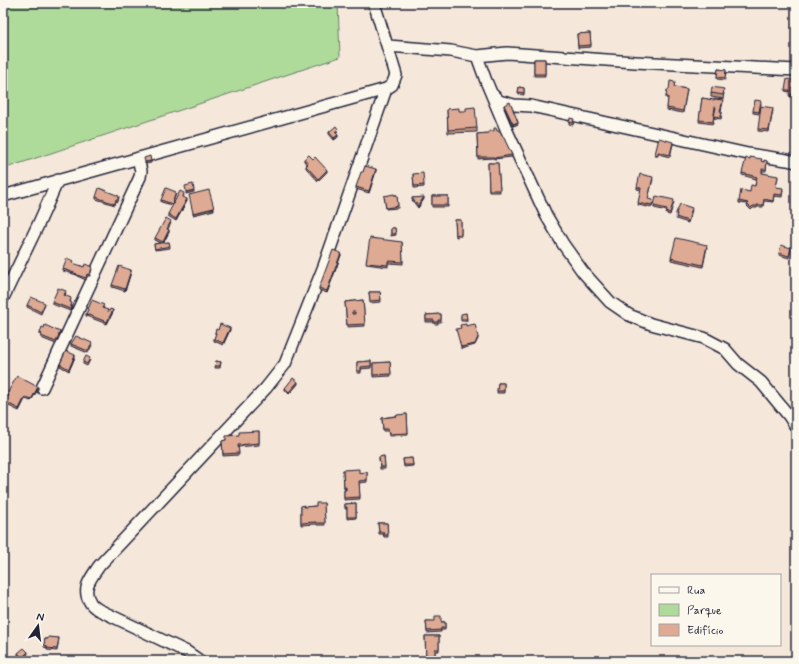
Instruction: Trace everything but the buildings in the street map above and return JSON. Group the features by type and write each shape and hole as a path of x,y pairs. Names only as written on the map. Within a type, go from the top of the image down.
{"street":[{"path":"3,196 386,89 392,86 396,75 374,3"},
{"path":"388,46 451,51 477,56 507,53 635,62 796,70"},
{"path":"477,56 490,92 546,215 563,244 583,272 610,302 629,315 651,324 704,338 724,349 738,364 762,382 796,427"},
{"path":"200,661 187,652 97,609 90,602 86,591 88,582 105,560 266,388 285,364 324,266 386,89"},
{"path":"490,92 499,101 514,105 543,108 748,154 796,162"},
{"path":"42,388 140,177 141,172 138,158"},
{"path":"3,298 58,180"}],"green space":[{"path":"3,3 338,3 340,57 3,169"}]}
